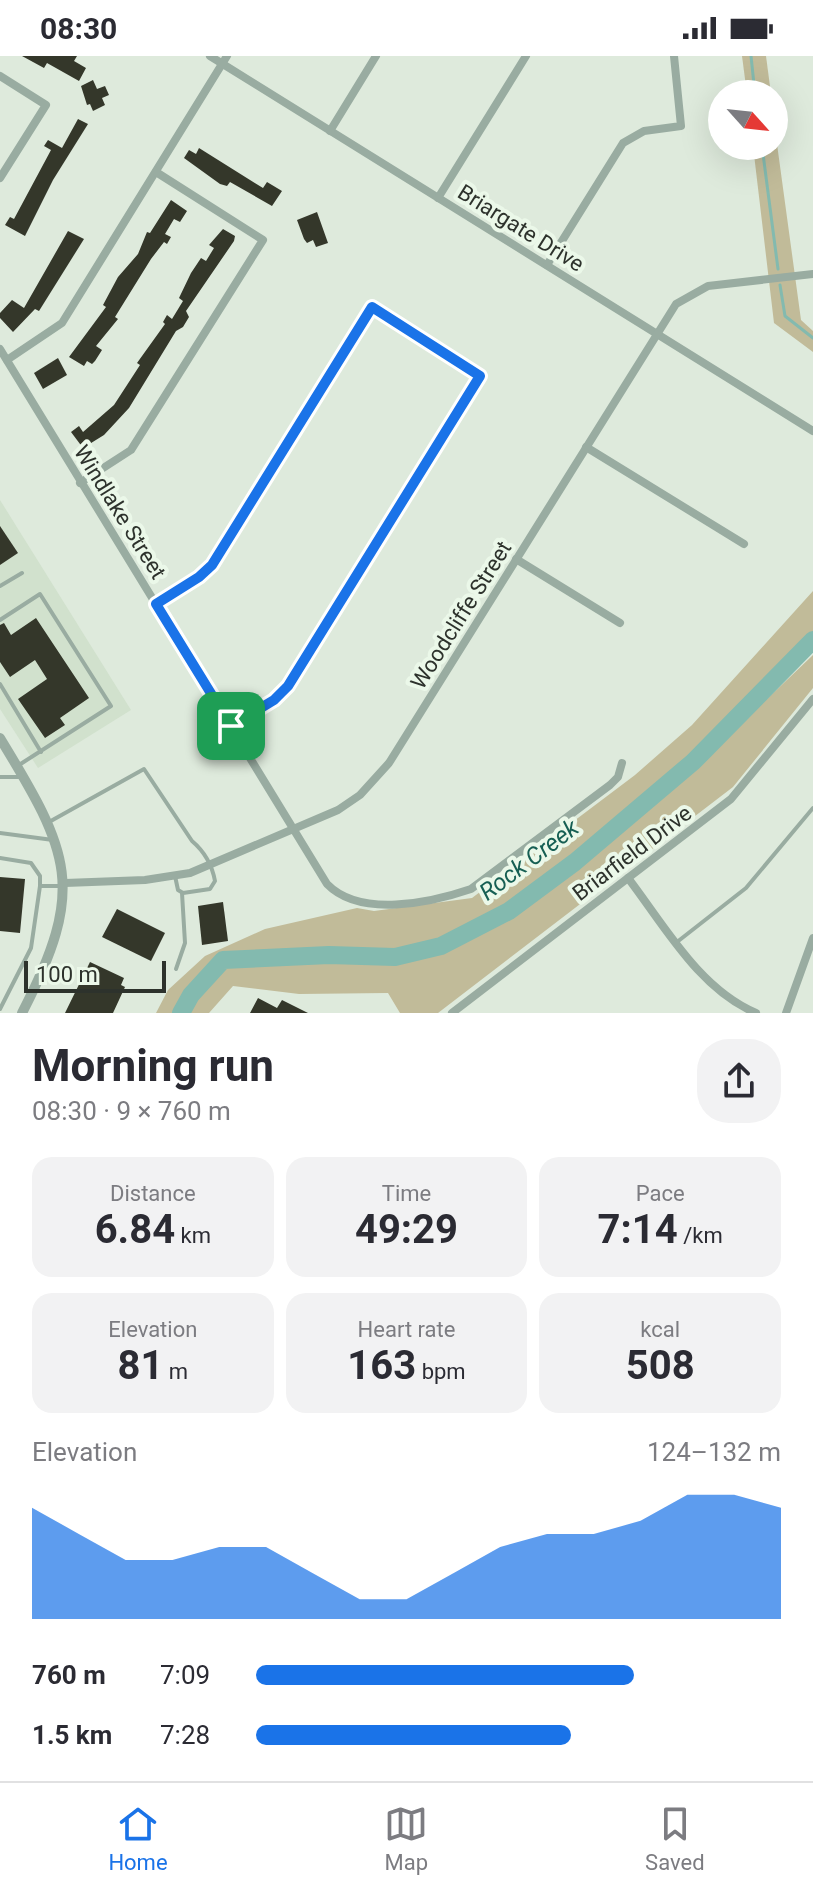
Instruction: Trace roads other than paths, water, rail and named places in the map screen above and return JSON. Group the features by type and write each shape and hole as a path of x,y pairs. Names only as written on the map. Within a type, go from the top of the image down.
{"street":[{"name":"Briargate Drive","path":"210,56 225,60 330,131 813,431"},
{"path":"330,131 376,56"},
{"path":"438,198 526,56"},
{"path":"547,265 623,143 644,131 681,126 674,56"},
{"path":"7,360 62,323 225,60"},
{"path":"0,76 46,105 0,178"},
{"path":"80,483 131,450 263,240 156,172"},
{"name":"Woodcliffe Street","path":"65,883 175,876 211,865 295,830 350,802 381,774 676,304 696,289 813,274"},
{"path":"156,604 199,577 212,565 372,307 480,376 288,686 274,700 231,726"},
{"name":"Windlake Street","path":"0,349 327,884 345,899 369,906 453,895 488,878 610,785 618,777 622,763"},
{"path":"586,447 744,544"},
{"path":"516,559 620,623"},
{"name":"Briarfield Drive","path":"452,1013 731,799 813,699"},
{"path":"0,738 49,822 65,883 55,942 22,1013"},
{"path":"628,878 718,989 756,1013"},
{"path":"786,1013 813,938"}],"lane":[{"path":"0,586 22,573"},
{"path":"0,620 40,594 111,706 17,766"},
{"path":"0,684 41,752"},
{"path":"49,822 144,769 211,865 215,881 212,888 182,893"},
{"path":"0,777 24,778"},
{"path":"677,942 752,881 813,808"},
{"path":"0,833 56,840"},
{"path":"0,858 31,863 40,876 31,948 0,1009"},
{"path":"175,876 182,893 185,943 176,969"},
{"path":"40,886 56,887 65,883"}],"waterway":[{"path":"751,56 754,80"},
{"path":"764,160 778,269"},
{"path":"780,285 785,316 813,338"},
{"name":"Rock Creek","path":"181,1013 191,995 223,960 329,955 395,957 441,946 509,911 575,862 693,762 813,640"}]}
